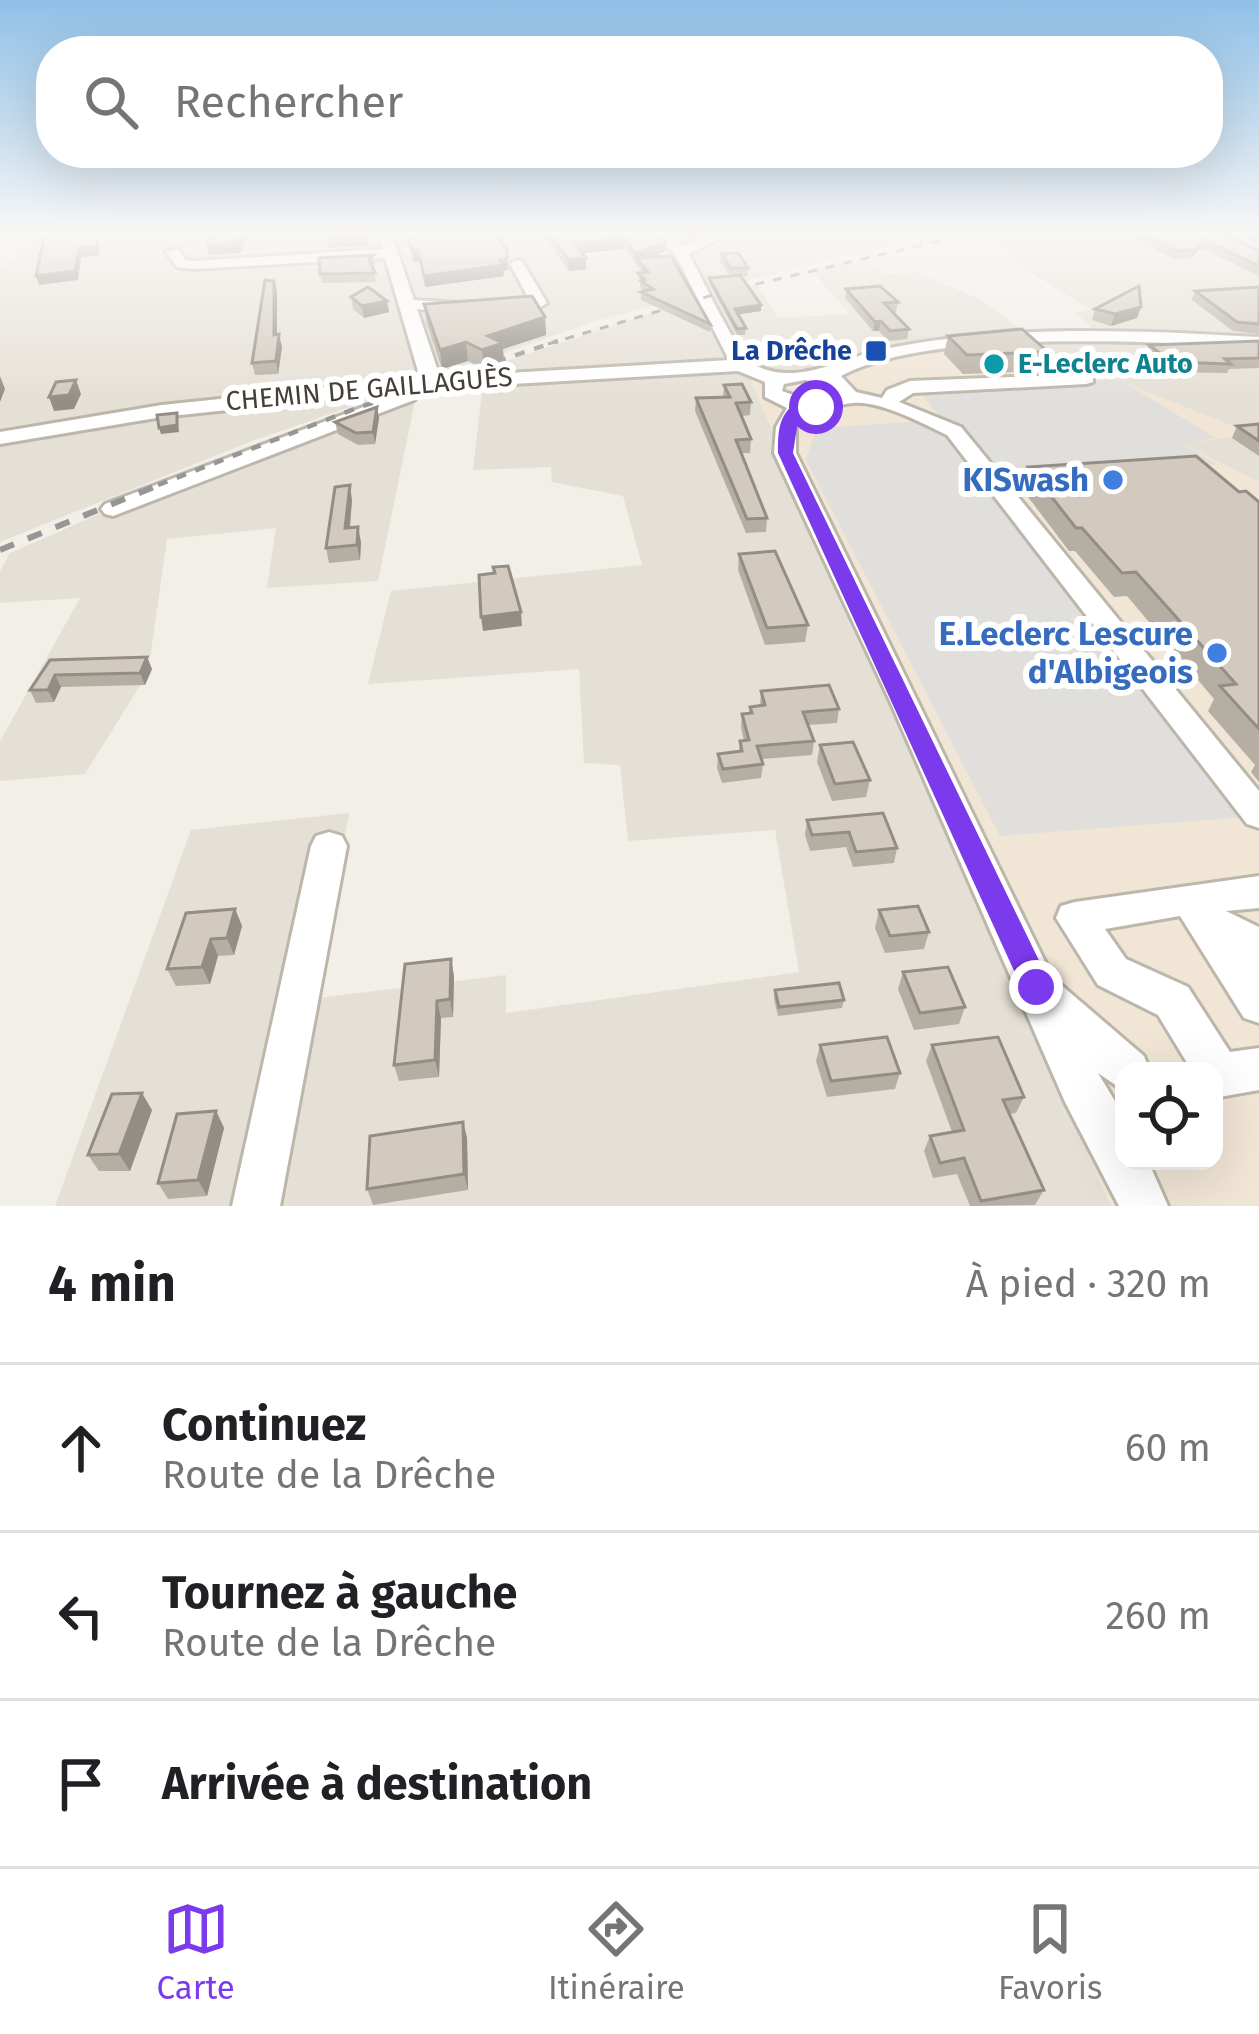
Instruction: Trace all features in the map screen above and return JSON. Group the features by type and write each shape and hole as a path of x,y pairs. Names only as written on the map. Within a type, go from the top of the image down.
{"street":[{"path":"113,509 410,402 438,380 431,377 403,289"},
{"path":"408,305 437,303 475,309 539,303 531,289"},
{"path":"701,289 741,365 827,376 847,386 849,396"},
{"path":"775,371 890,352 1065,334 1259,342"},
{"path":"827,376 855,361"},
{"name":"CHEMIN DE GAILLAGUÈS","path":"0,438 196,406 438,380 741,365"},
{"path":"775,371 771,389 775,396 800,405 831,405 849,396 888,404 954,430 1259,815"},
{"path":"888,404 894,394 910,387 1086,378"},
{"path":"800,405 786,427 785,453 1036,987 1111,1078"},
{"path":"256,1206 329,846"},
{"path":"1231,1074 1173,1001 1112,972 1075,917 1196,909 1259,892"},
{"path":"1196,909 1250,941 1259,952"},
{"path":"1196,909 1202,947 1213,968 1259,1004"},
{"path":"1130,1170 1144,1206"}],"shaded area":[{"path":"0,289 715,289 592,322 247,443 0,542"},
{"path":"737,289 760,289 778,318 850,314 828,289 957,289 982,300 1025,333 1094,330 1076,313 1091,310 1058,289 1259,289 1259,482 1181,443 1249,434 1026,343 932,351 751,381 1111,1206 55,1206 191,830 349,813 318,998 506,975 506,1013 799,972 775,830 628,841 620,765 584,763 579,669 368,684 391,591 642,565 623,496 552,482 551,467 473,470 483,383 437,384"},
{"path":"1026,343 1253,434 1183,444 1259,482 1259,1206 1111,1206 751,381 932,351"},
{"path":"1118,379 1216,438 1183,444 1216,464 1001,479 1259,790 1259,816 1000,836 806,460 816,428 942,420 920,391"},
{"path":"404,395 415,401 378,581 267,588 276,528 167,539 148,673 85,774 0,781 0,741 80,598 0,603 0,571 10,553"}],"building":[{"path":"264,289 274,289 274,335 279,334 276,361 252,363"},
{"path":"371,289 387,301 362,306 351,297"},
{"path":"690,289 710,324 641,292"},
{"path":"715,289 750,289 761,305 735,309 746,328 737,329"},
{"path":"846,289 884,289 898,302 884,303 909,329 890,331 881,321 875,322"},
{"path":"1139,289 1141,307 1115,314 1095,309"},
{"path":"1259,289 1259,324 1237,322 1195,291"},
{"path":"532,296 545,317 488,336 503,343 482,350 466,342 440,350 424,304"},
{"path":"1022,329 1048,352 967,355 948,336"},
{"path":"1259,341 1259,358 1225,359 1231,364 1172,362 1149,345"},
{"path":"76,380 69,395 49,397 56,382"},
{"path":"742,384 751,402 736,403 751,439 736,440 767,518 747,519 696,398 730,397 724,385"},
{"path":"377,407 373,432 356,433 335,422"},
{"path":"177,413 177,425 159,428 157,415"},
{"path":"1259,424 1259,441 1237,426"},
{"name":"E.Leclerc Lescure d'Albigeois","path":"1196,456 1239,492 1246,491 1259,502 1259,729 1220,686 1236,684 1136,572 1122,573 1082,528 1076,528 1028,467"},
{"path":"350,485 345,528 358,527 357,545 326,548 335,487"},
{"path":"775,551 808,625 767,628 739,554"},
{"path":"508,566 521,612 481,617 479,575"},
{"path":"147,657 140,673 55,675 48,690 30,690 50,660"},
{"path":"829,685 839,709 803,712 814,741 757,746 763,764 723,769 718,754 742,751 740,741 749,740 742,714 752,713 750,707 765,705 761,691"},
{"path":"853,742 870,780 835,784 820,745"},
{"path":"883,813 897,848 856,852 849,832 812,835 807,820"},
{"path":"918,906 929,932 890,936 879,910"},
{"path":"235,909 227,938 211,939 202,967 167,969 186,913"},
{"path":"451,959 450,999 437,1001 435,1060 394,1065 405,964"},
{"path":"948,967 965,1007 920,1013 903,972"},
{"path":"839,983 844,1000 779,1007 775,990"},
{"path":"887,1037 900,1073 831,1081 820,1045"},
{"path":"998,1037 1024,1097 1003,1100 1044,1190 981,1201 964,1158 940,1163 930,1136 964,1130 932,1045"},
{"path":"142,1093 119,1154 88,1155 112,1094"},
{"path":"216,1111 198,1180 158,1183 177,1114"},
{"path":"463,1122 464,1174 367,1189 370,1136"}],"railway":[{"path":"557,341 735,289"},
{"path":"158,485 357,408 557,341"},
{"path":"548,344 557,341"},
{"path":"0,550 166,482"}],"place":[{"name":"La Drêche","path":"876,351"},
{"name":"E-Leclerc Auto","path":"994,364"},
{"name":"KISwash","path":"1113,480"},
{"name":"E.Leclerc Lescure d'Albigeois","path":"1217,653"}],"route":[{"path":"816,407 800,405 792,413 785,453 1036,987"}]}
